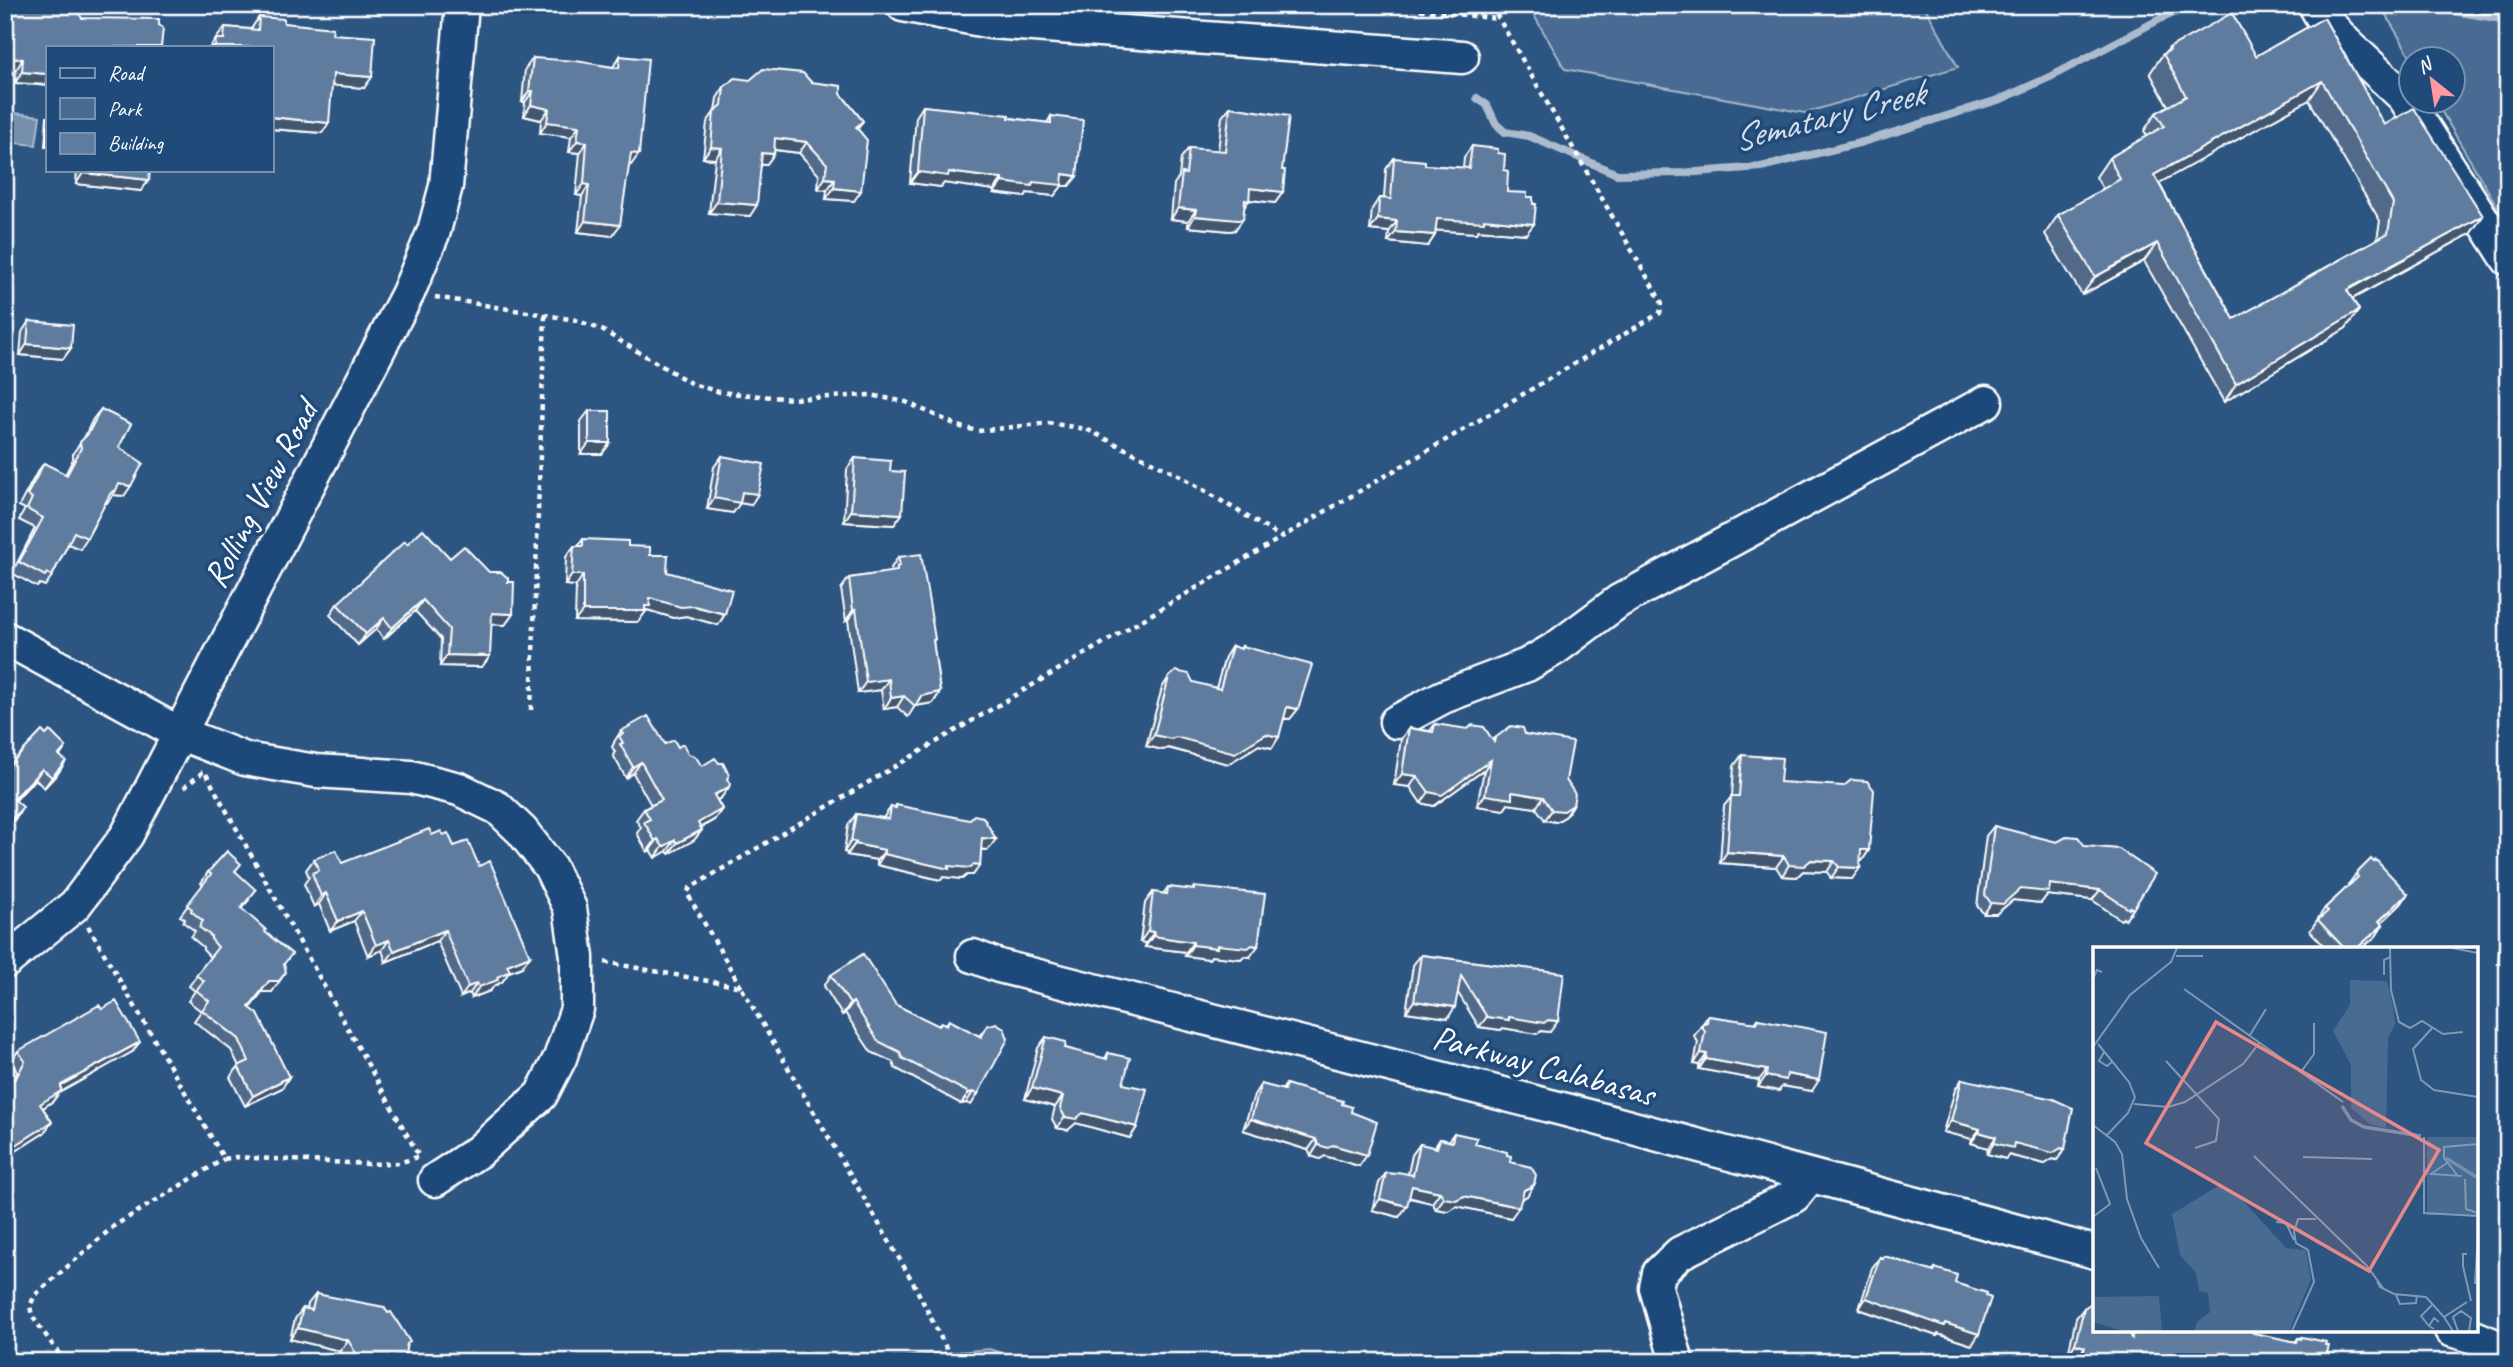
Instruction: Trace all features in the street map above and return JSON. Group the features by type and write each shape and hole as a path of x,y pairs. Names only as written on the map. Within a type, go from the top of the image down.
{"street":[{"name":"Rolling View Road","path":"5,962 84,920 408,293 434,231 446,186 462,5"},
{"path":"903,5 962,11 991,22 1462,57"},
{"path":"2315,5 2320,15 2346,43 2404,97 2504,253"},
{"path":"1396,722 1443,697 1527,665 1556,648 1619,601 1986,402"},
{"path":"5,638 179,733 245,759 316,771 411,778 459,789 498,808 522,831 550,867 569,908 577,957 577,1009 560,1058 541,1095 479,1151 427,1168"},
{"name":"Parkway Calabasas","path":"973,957 999,966 1566,1110 2093,1251"},
{"path":"1677,1362 1657,1288 1658,1273 1680,1253 1794,1196 1810,1176"},
{"path":"2458,1332 2508,1351"}],"path":[{"path":"1380,5 1499,19"},
{"path":"953,1362 914,1284 687,893 690,888 1660,313 1662,303 1491,5"},
{"path":"408,293 576,320 602,330 692,384 720,393 792,399 871,395 906,402 978,432 1048,423 1086,429 1182,477 1281,537"},
{"path":"531,710 545,315"},
{"path":"204,770 216,774"},
{"path":"182,789 204,770"},
{"path":"204,770 427,1168"},
{"path":"84,920 224,1159"},
{"path":"577,957 741,986"},
{"path":"65,1362 33,1316 30,1306 35,1295 114,1226 224,1159 235,1157 367,1164 399,1163 427,1168"}],"green space":[{"path":"1528,5 1924,5 1958,67 1805,113 1565,69"},
{"path":"2380,5 2508,5 2508,225 2444,116 2468,116 2468,46 2404,46"},
{"path":"989,1349 1030,1362 852,1362"}],"shaded area":[{"path":"5,112 40,116 36,145 5,142"}],"building":[{"path":"73,5 82,18 159,19 159,25 163,28 161,46 46,46 46,74 22,72 23,59 5,58 5,6"},
{"path":"2232,13 2256,56 2324,18 2384,125 2400,116 2419,116 2483,216 2347,290 2359,310 2236,384 2157,243 2095,277 2058,215 2120,179 2109,158 2164,126 2156,113 2186,96 2163,54 2170,50 2169,48","holes":["2322,81 2393,203 2388,233 2234,319 2154,175"]},
{"path":"259,17 284,19 284,23 333,28 332,34 375,37 372,77 333,74 329,123 273,117 273,46 215,46 216,39 224,39 225,27 258,30"},
{"path":"620,56 648,59 639,154 631,153 620,225 585,221 589,185 584,184 587,142 577,141 579,126 547,122 549,109 531,105 533,91 529,91 533,58 619,68"},
{"path":"763,69 803,73 811,82 841,86 841,94 863,121 856,127 867,140 861,191 834,188 835,179 825,178 827,164 807,142 775,138 774,154 762,153 757,205 717,202 722,148 711,147 714,112 722,105 724,87 735,78 750,80"},
{"path":"923,106 1009,115 1009,118 1051,123 1051,116 1083,120 1077,176 1063,174 1062,185 1033,182 1032,186 949,172 948,176 918,172"},
{"path":"1230,107 1289,116 1282,170 1285,170 1283,192 1250,188 1249,201 1245,200 1243,219 1195,216 1196,210 1178,208 1182,173 1186,174 1189,148 1225,151"},
{"path":"1472,146 1498,149 1498,153 1505,154 1504,170 1508,171 1507,192 1527,193 1527,197 1533,197 1533,204 1536,204 1534,224 1484,219 1484,222 1437,219 1435,235 1396,232 1397,221 1378,219 1379,198 1391,199 1394,158 1425,161 1425,165 1469,168"},
{"path":"83,172 150,172 149,180"},
{"path":"29,321 73,325 71,348 27,344"},
{"path":"101,409 131,424 119,447 143,463 131,486 119,484 115,492 110,494 87,538 74,532 52,576 47,573 45,576 19,562 43,518 27,509 32,498 27,495 44,463 67,475 81,448 80,442 88,434"},
{"path":"589,411 610,411 610,443 589,443"},
{"path":"722,456 764,464 758,494 742,492 740,503 714,498"},
{"path":"855,458 891,461 890,471 905,472 902,514 851,511"},
{"path":"423,529 450,558 464,546 489,572 501,572 508,578 508,582 514,582 513,614 492,613 490,656 447,655 449,629 423,600 392,628 384,618 366,634 337,604 405,541 407,544"},
{"path":"583,539 628,541 628,546 650,547 650,555 668,555 667,572 732,590 725,614 694,606 681,607 650,598 650,606 645,606 645,611 583,611 583,575 572,575 574,546 583,546"},
{"path":"921,554 935,639 940,692 921,696 915,706 904,696 891,698 889,679 866,682 849,578 897,571 897,566 900,566 898,557"},
{"path":"1232,646 1241,649 1242,646 1312,665 1298,709 1287,707 1279,737 1266,734 1235,753 1176,737 1171,739 1154,735 1169,677 1176,671 1189,674 1193,682 1220,689"},
{"path":"648,716 665,744 674,740 678,747 683,744 688,754 695,756 702,766 715,758 719,763 723,763 729,775 729,787 714,795 722,809 698,823 702,830 663,847 658,839 655,841 644,822 650,819 644,809 662,800 641,762 633,767 620,744 623,743 619,736 623,734 621,731"},
{"path":"1435,724 1468,729 1472,725 1484,727 1494,742 1495,738 1511,726 1523,728 1525,734 1573,742 1566,780 1575,794 1573,805 1564,811 1552,810 1543,797 1512,792 1512,799 1485,795 1491,760 1442,795 1429,792 1417,776 1402,774 1409,728 1433,732"},
{"path":"42,731 46,735 50,731 66,747 59,755 66,761 52,777 42,769 14,799 23,807 5,827 5,770"},
{"path":"1742,755 1782,758 1780,782 1844,786 1851,780 1867,781 1874,790 1869,850 1861,850 1860,868 1839,867 1834,861 1811,860 1804,866 1789,865 1784,856 1727,852 1731,796 1739,796"},
{"path":"896,805 969,820 974,815 983,817 996,839 982,838 980,865 974,864 970,868 949,866 949,869 884,854 885,850 851,841 856,814 889,819 891,807 896,808"},
{"path":"1994,826 2057,842 2068,836 2078,837 2085,846 2119,849 2155,874 2133,909 2100,890 2050,884 2049,892 2020,889 2003,904 1991,903 1985,895"},
{"path":"429,829 432,835 441,831 443,835 448,833 454,846 468,841 479,866 490,861 530,956 507,965 510,971 497,977 498,980 479,987 477,983 468,987 445,930 394,951 389,940 376,945 362,911 338,921 326,893 321,896 312,873 319,870 314,859 336,850 342,863"},
{"path":"227,851 241,864 235,871 256,890 241,908 292,954 284,964 286,972 279,981 269,981 249,1007 258,1014 289,1077 253,1096 238,1066 249,1061 239,1039 202,1010 209,1001 196,990 204,981 196,975 218,947 211,936 199,927 203,921 187,905 211,874 208,872"},
{"path":"2371,859 2374,862 2376,860 2408,894 2379,921 2383,925 2358,947 2343,947 2318,920 2328,911 2325,908 2358,877 2356,874"},
{"path":"1168,887 1265,894 1258,946 1252,945 1248,948 1217,945 1217,948 1153,936 1154,932 1148,931 1153,892 1167,894"},
{"path":"863,954 896,1005 939,1026 941,1022 947,1025 949,1020 981,1037 987,1026 996,1023 1004,1028 1008,1039 978,1094 969,1093 902,1058 900,1052 878,1041 853,1002 850,1004 831,975"},
{"path":"1421,955 1564,973 1558,1021 1548,1020 1544,1023 1509,1017 1509,1020 1487,1017 1461,976 1455,1007 1414,1001"},
{"path":"116,1001 140,1042 61,1085 61,1091 40,1104 52,1122 16,1145 5,1130 5,1085 16,1078 25,1061 18,1051 99,1005 102,1009"},
{"path":"1708,1016 1757,1023 1758,1019 1827,1032 1819,1080 1787,1074 1786,1080 1766,1076 1767,1070 1706,1059 1707,1054 1701,1053 1705,1031 1701,1025 1707,1022"},
{"path":"1046,1037 1066,1042 1065,1048 1107,1059 1108,1053 1130,1058 1123,1084 1147,1089 1137,1127 1083,1113 1076,1119 1065,1117 1060,1108 1063,1096 1032,1088"},
{"path":"1962,1079 2053,1099 2073,1108 2065,1149 2061,1148 2053,1153 2014,1143 2013,1148 1994,1143 1996,1137 1979,1132 1980,1129 1951,1121"},
{"path":"1261,1084 1284,1090 1286,1084 1343,1101 1342,1104 1352,1107 1351,1112 1377,1122 1367,1155 1333,1145 1328,1148 1318,1145 1316,1139 1251,1119"},
{"path":"1454,1133 1477,1138 1475,1144 1507,1152 1507,1155 1511,1156 1510,1162 1531,1167 1536,1175 1534,1185 1524,1190 1519,1207 1464,1196 1456,1200 1444,1198 1440,1192 1412,1186 1407,1206 1380,1199 1386,1173 1413,1175 1420,1144 1437,1148 1440,1139 1452,1142"},
{"path":"1884,1256 1934,1272 1935,1268 1957,1275 1955,1283 1987,1293 1986,1296 1991,1298 1979,1334 1945,1323 1944,1326 1866,1298 1880,1257 1883,1259"},
{"path":"316,1294 384,1307 388,1313 391,1312 410,1342 407,1344 403,1362 361,1362 348,1340 298,1328 303,1308 312,1310"},
{"path":"2093,1302 2093,1332 2129,1332 2132,1338 2134,1332 2253,1332 2297,1342 2298,1338 2302,1337 2329,1345 2325,1362 2138,1362 2129,1359 2124,1362 2083,1352 2085,1347 2075,1344 2084,1308"}],"waterway":[{"name":"Sematary Creek","path":"1477,98 1487,105 1496,124 1505,132 1529,136 1617,174 1683,173 1761,167 1863,142 2001,99 2192,5"},
{"name":"Sematary Creek","path":"2418,5 2508,20"}]}
